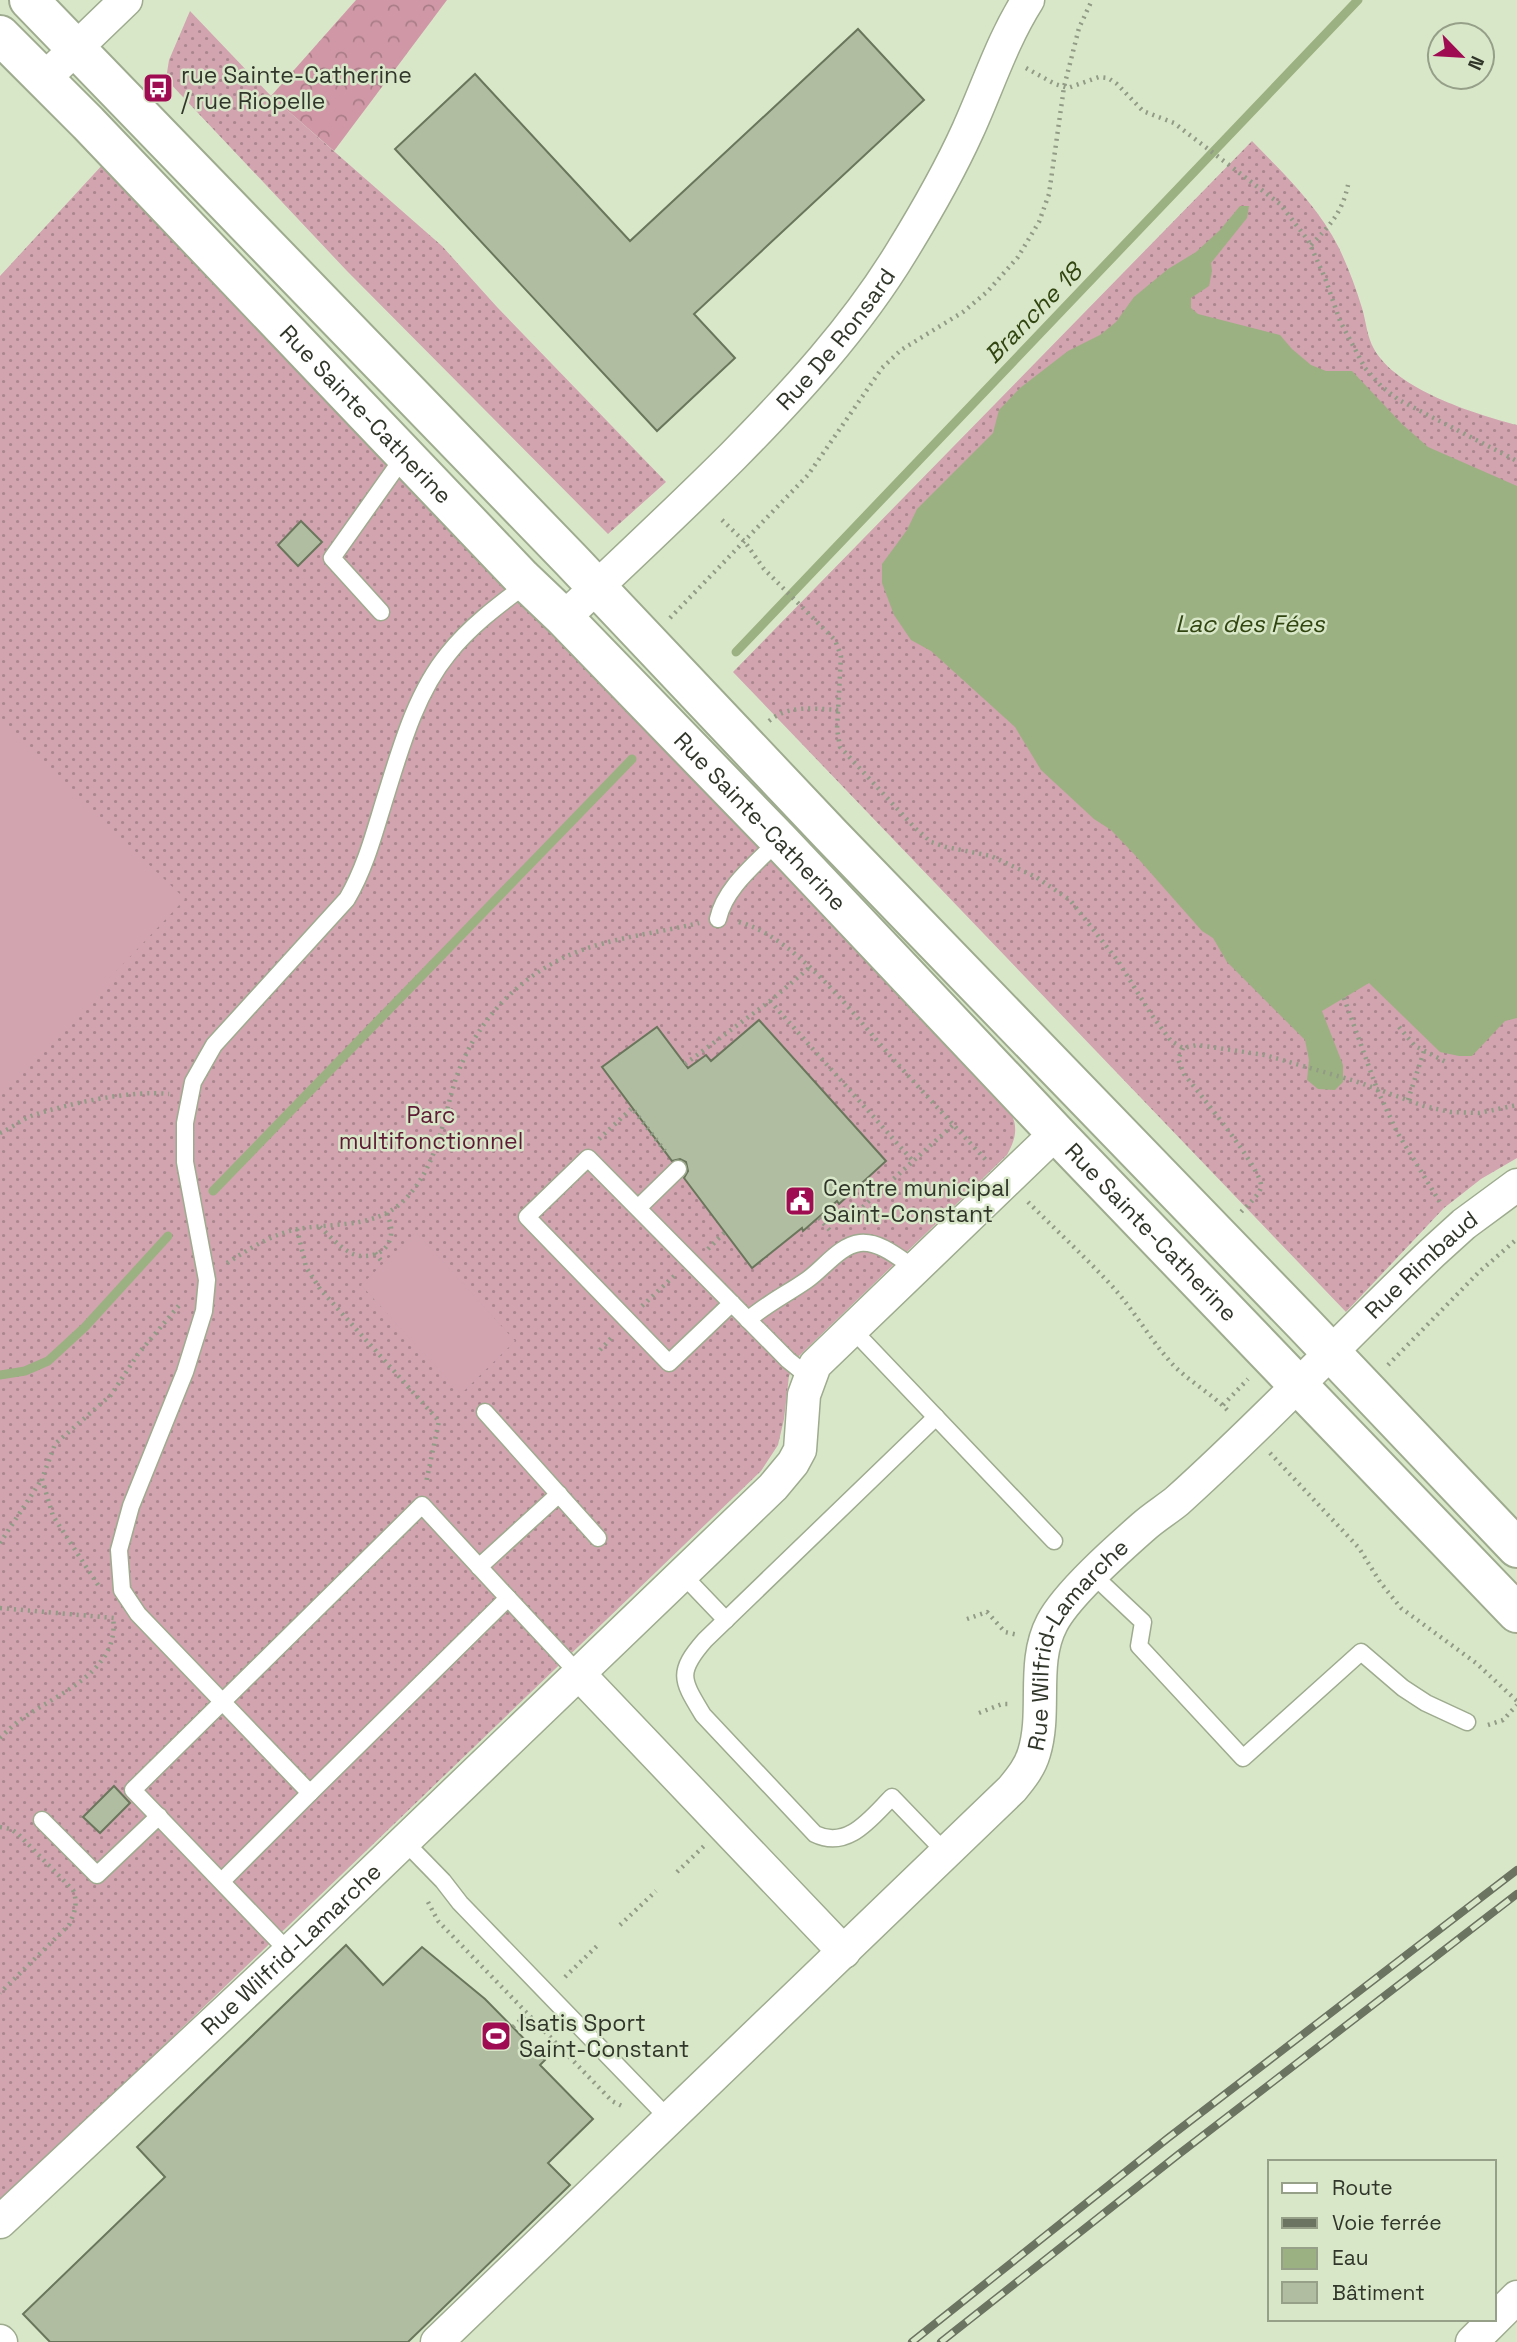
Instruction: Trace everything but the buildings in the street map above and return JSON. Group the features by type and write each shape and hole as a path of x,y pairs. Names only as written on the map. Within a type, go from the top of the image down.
{"street":[{"name":"Rue Sainte-Catherine","path":"29,0 1517,1548"},
{"path":"44,79 126,0"},
{"name":"Rue De Ronsard","path":"564,618 669,520 785,403 833,347 901,254 946,174 968,130 1012,26 1028,0"},
{"name":"Rue Sainte-Catherine","path":"0,35 779,841 1517,1613"},
{"name":"Rue Wilfrid-Lamarche","path":"0,2222 289,1952 773,1487 800,1450 804,1395 809,1377 820,1360 1056,1133"},
{"name":"Rue Rimbaud","path":"1331,1352 1464,1224 1517,1185"},
{"name":"Rue Wilfrid-Lamarche","path":"437,2342 1012,1789 1028,1767 1038,1735 1040,1666 1052,1623 1093,1575 1144,1526 1175,1503 1331,1352"},
{"path":"578,1673 844,1952"},
{"path":"1496,2318 1517,2297"},
{"path":"1472,2342 1493,2321"}],"lane":[{"path":"381,612 332,558 405,455"},
{"path":"310,1793 138,1614 122,1590 119,1550 131,1506 185,1372 204,1311 207,1280 185,1162 184,1123 194,1082 214,1045 347,899 360,876 402,742 437,668 449,652 478,624 528,583"},
{"path":"719,919 723,904 735,886 779,841"},
{"path":"732,1303 669,1363 527,1217 588,1158 638,1208 732,1303 748,1320 788,1360 809,1377"},
{"path":"638,1208 678,1169"},
{"path":"748,1320 808,1280 851,1246 861,1243 874,1245 914,1268"},
{"path":"851,1328 1054,1541"},
{"path":"485,1412 598,1538"},
{"path":"936,1417 705,1640 686,1667 684,1677 689,1692 703,1715 816,1834 825,1839 837,1840 849,1836 892,1797 946,1853"},
{"path":"479,1567 559,1494"},
{"path":"289,1952 133,1790 422,1505 578,1673"},
{"path":"682,1574 726,1620"},
{"path":"1093,1575 1143,1622 1139,1646 1243,1758 1361,1652 1403,1688 1426,1703 1467,1722"},
{"path":"222,1881 508,1598"},
{"path":"42,1820 97,1875 159,1816"},
{"path":"404,1841 443,1881 460,1903 669,2119"}],"path":[{"path":"669,620 808,475 882,368 901,350 963,312 988,291 1018,257 1039,222 1049,194 1064,87 1079,28 1092,0"},
{"path":"1019,65 1064,87 1108,78 1143,111 1174,123 1280,204 1311,246 1340,321 1365,368 1381,386 1399,400 1517,461"},
{"path":"1311,246 1331,224 1344,204 1348,184"},
{"path":"722,520 745,542 764,569 835,640 841,656 837,729 840,747 931,842 946,848 991,856 1054,887 1070,900 1118,961 1171,1041 1183,1048 1197,1045 1265,1055 1450,1112 1479,1113 1517,1105"},
{"path":"767,723 775,716 794,708 839,710"},
{"path":"226,1264 262,1241 297,1229 342,1225 386,1213 402,1202 421,1176 438,1142 457,1072 465,1053 489,1017 534,975 561,959 606,943 719,919 743,923 766,932 809,968 993,1168"},
{"path":"685,1064 770,1002 809,968"},
{"path":"1344,998 1377,1089 1397,1132 1444,1208"},
{"path":"770,1002 914,1161"},
{"path":"1399,1027 1406,1038 1446,1062"},
{"path":"1183,1048 1178,1059 1184,1074 1261,1178 1261,1187 1257,1194 1240,1213"},
{"path":"1408,1100 1424,1051"},
{"path":"0,1133 32,1116 105,1099 155,1093 190,1097"},
{"path":"595,1143 632,1108 666,1153 658,1160"},
{"path":"819,1218 833,1234 953,1125"},
{"path":"1018,1193 1112,1287 1141,1321 1168,1360 1223,1405 1233,1417"},
{"path":"320,1227 349,1252 362,1256 374,1253 389,1243 393,1232 392,1223 386,1213"},
{"path":"297,1229 306,1267 320,1289 439,1421 422,1505"},
{"path":"705,1252 725,1232"},
{"name":"Rue Rimbaud","path":"1388,1366 1489,1262 1517,1239"},
{"path":"374,1253 383,1263"},
{"path":"1483,1255 1489,1262"},
{"path":"638,1310 678,1271"},
{"path":"0,1543 43,1479 55,1444 111,1395 138,1354 183,1300"},
{"path":"600,1350 617,1332"},
{"path":"1223,1405 1254,1373"},
{"path":"1268,1451 1359,1549 1401,1608 1476,1663 1517,1703 1503,1720 1487,1725 1467,1722"},
{"path":"43,1479 53,1516 101,1591"},
{"path":"0,1608 113,1616 114,1628 111,1644 102,1659 78,1685 29,1714 0,1738"},
{"path":"967,1619 987,1612 1005,1632 1018,1635"},
{"path":"979,1713 1002,1704 1015,1704"},
{"path":"0,1827 11,1829 18,1835 73,1890 76,1899 75,1911 69,1925 0,1993"},
{"path":"677,1872 713,1837"},
{"path":"620,1926 656,1891"},
{"path":"425,1898 438,1921 612,2101 634,2112"},
{"path":"565,1977 599,1944"},
{"path":"513,2027 528,2013"}],"green space":[{"path":"356,0 447,0 334,151 271,96"},
{"path":"190,11 271,96 442,246 497,307 666,482 608,534 347,271 166,79 169,60"},
{"name":"Lac des Fées","path":"1252,141 1300,191 1331,233 1354,285 1374,349 1385,363 1418,388 1438,398 1517,425 1517,1158 1481,1179 1444,1208 1346,1312 733,672"},
{"name":"Parc multifonctionnel","path":"105,162 1002,1098 1014,1119 1015,1132 1007,1155 798,1357 789,1376 778,1445 761,1471 0,2203 0,276"},
{"path":"0,722 185,899 0,1093"},
{"path":"416,1232 515,1341 461,1394 361,1285"}],"water":[{"name":"Lac des Fées","path":"1240,206 1249,206 1247,218 1211,263 1209,286 1191,298 1191,308 1198,314 1280,335 1311,365 1326,371 1352,371 1402,424 1428,447 1517,486 1517,1018 1505,1021 1472,1056 1440,1052 1369,983 1322,1011 1343,1065 1343,1082 1335,1090 1318,1089 1307,1080 1309,1060 1305,1040 1227,962 1213,938 1202,931 1111,830 1094,819 1041,770 1015,727 931,651 911,640 894,615 882,583 882,564 907,530 917,509 993,433 999,410 1020,388 1068,351 1100,335 1116,322 1134,297 1168,269 1196,252 1220,230"}],"waterway":[{"name":"Branche 18","path":"736,652 1358,0"},
{"path":"213,1191 632,759"},
{"path":"0,1375 25,1371 48,1361 85,1327 168,1236"}],"railway":[{"path":"912,2342 1168,2138 1517,1870"},
{"path":"941,2342 1179,2154 1517,1894"}],"place":[{"name":"rue Sainte-Catherine / rue Riopelle","path":"158,88"},
{"name":"Centre municipal Saint-Constant","path":"800,1201"},
{"name":"Isatis Sport Saint-Constant","path":"496,2036"}]}
